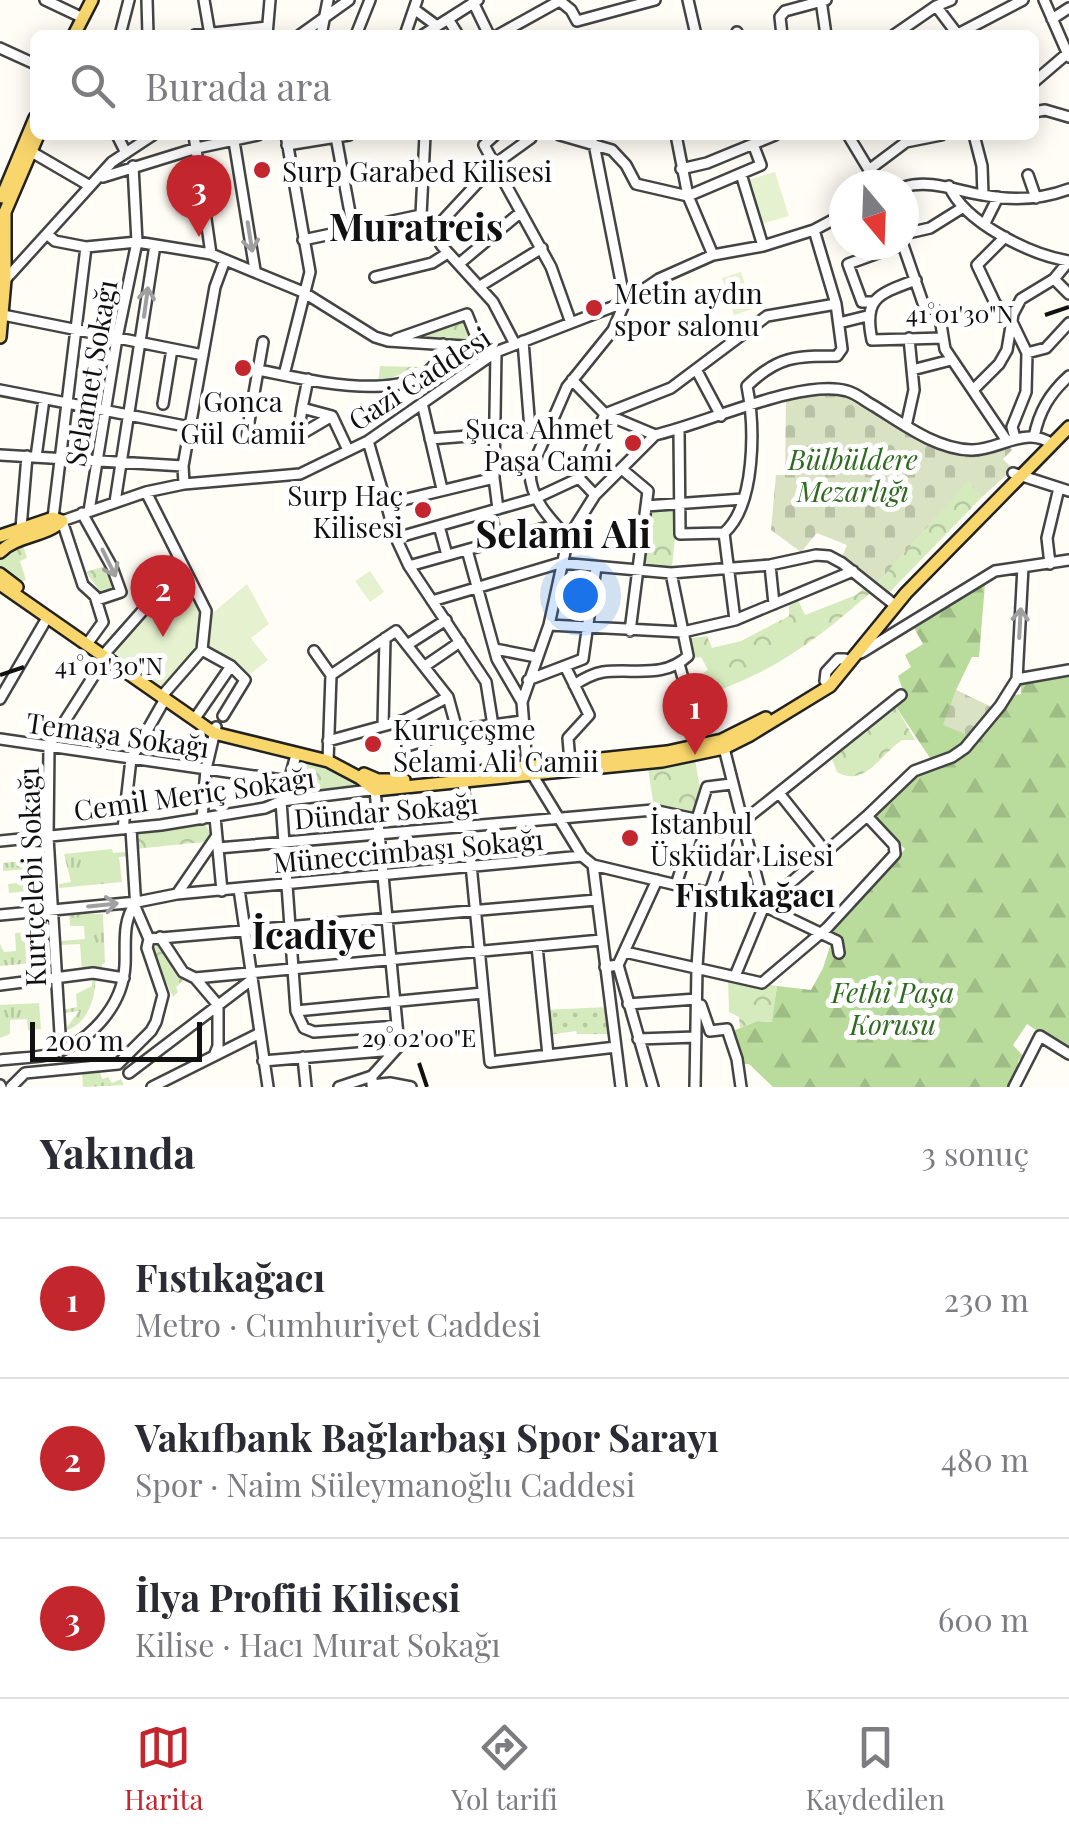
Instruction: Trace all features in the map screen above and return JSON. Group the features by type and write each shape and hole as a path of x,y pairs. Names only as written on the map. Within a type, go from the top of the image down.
{"main road":[{"path":"77,30 92,0"},
{"path":"85,30 100,0"},
{"path":"0,206 30,129"},
{"path":"0,338 5,212 36,140"},
{"path":"0,584 164,696 218,725 296,755 328,759 360,778 375,793 570,762 667,752 722,740 783,710 824,681 1044,440 1069,418"},
{"path":"1044,440 1069,427"},
{"path":"0,539 21,528 57,520"},
{"path":"0,539 57,520"},
{"path":"0,552 8,544 54,528 57,520"},
{"path":"0,574 106,655"},
{"path":"164,696 218,725 328,759 378,780 500,769 662,762 724,748 789,714 830,686 860,654 894,604"}],"street":[{"path":"45,0 83,18"},
{"path":"121,30 129,0"},
{"path":"148,0 148,30"},
{"path":"204,0 209,30"},
{"path":"267,30 270,0"},
{"path":"322,30 328,0"},
{"path":"307,30 349,0"},
{"path":"358,30 370,0"},
{"path":"507,30 560,1 577,21 613,5 655,0"},
{"path":"688,0 695,30"},
{"path":"901,30 951,0"},
{"path":"966,30 1023,0"},
{"path":"1039,78 1068,55 1044,0"},
{"path":"431,30 474,1 488,30"},
{"path":"781,30 780,17 785,11 822,1 825,30"},
{"path":"407,30 416,4 437,26"},
{"path":"936,6 953,30"},
{"path":"1052,19 1069,8"},
{"path":"448,19 455,30"},
{"path":"0,48 30,62"},
{"path":"1039,111 1069,117"},
{"path":"120,140 126,153"},
{"path":"101,178 112,162 146,140"},
{"path":"195,140 211,254"},
{"path":"3,290 46,234 101,178 230,140"},
{"path":"234,140 255,270"},
{"path":"284,374 310,272 286,140"},
{"path":"337,140 353,229"},
{"path":"426,140 421,215 431,233 493,302 519,343 530,429 548,430"},
{"path":"491,140 484,146 542,248 570,323"},
{"path":"431,233 495,164 528,140"},
{"path":"579,140 612,150 636,184 688,196 761,166 758,140 682,174 666,190"},
{"path":"677,140 688,196 714,255"},
{"path":"851,140 870,169 906,142 916,140"},
{"path":"975,140 982,166 982,195"},
{"path":"568,538 536,498 530,472 572,380 614,330 625,302 594,144"},
{"path":"30,151 90,186"},
{"name":"Selamet Sokağı","path":"86,512 137,242 133,166"},
{"path":"741,174 763,246"},
{"path":"1028,175 1036,198"},
{"path":"919,186 949,186 982,195 1036,198 1069,189"},
{"path":"949,186 962,208 1005,237 1044,257 1069,261"},
{"path":"985,223 998,197"},
{"path":"919,231 962,208"},
{"path":"460,262 520,212"},
{"path":"304,240 421,215"},
{"name":"Gazi Caddesi","path":"57,520 184,484 300,474 368,442 496,352 625,302 659,279 714,255 763,246 829,222"},
{"path":"678,430 680,534 724,533 739,518 750,456 752,406 748,386 768,367 795,356 837,356 842,350 836,304 814,230"},
{"path":"46,234 55,241 86,247 137,242 211,254 304,292 362,332 388,341 480,346 496,352 494,510 498,542"},
{"path":"1005,237 977,265 995,303 1013,324 1027,353 1026,392 1011,440"},
{"path":"115,502 155,245"},
{"path":"86,247 58,458 57,520 83,585 97,600 104,622 90,640"},
{"path":"480,286 542,248"},
{"path":"374,276 432,263 448,252"},
{"path":"184,484 183,466 215,287 225,260"},
{"path":"859,260 848,264 862,302 874,302"},
{"path":"907,260 923,303 939,312 951,360 1011,440"},
{"path":"973,390 1000,364 1007,350 1013,314 1021,299 1054,279 1069,261"},
{"path":"1054,279 1069,294"},
{"path":"916,280 888,290 874,302 867,316 872,340 943,338"},
{"path":"396,538 536,498 579,478 605,414 671,388 767,316 836,304"},
{"path":"388,341 468,314 480,346"},
{"path":"3,315 203,355"},
{"path":"839,323 867,316"},
{"path":"1027,353 1046,348 1069,323"},
{"path":"906,426 914,390 910,338"},
{"path":"263,342 246,439 298,436 332,416"},
{"path":"258,370 384,388 434,366 443,344"},
{"path":"164,404 172,349"},
{"path":"912,370 951,360"},
{"path":"697,371 720,416"},
{"path":"572,380 605,414 655,435 793,391 848,391 906,426 952,447 974,450 1011,440 1044,440 1038,416 1052,393 1069,376"},
{"path":"298,436 308,379"},
{"path":"0,390 190,426"},
{"path":"21,528 44,399"},
{"path":"422,403 442,488"},
{"path":"302,408 332,416 348,450"},
{"path":"430,438 494,434"},
{"path":"655,435 595,495 568,538 549,625 522,702 529,770 582,856 593,865 764,906 839,943 839,953"},
{"path":"368,442 396,538 409,566 486,682 500,769"},
{"path":"0,455 183,466"},
{"path":"623,470 648,491 630,631"},
{"path":"1016,475 1064,490 1048,538 1050,564"},
{"path":"386,504 494,478"},
{"path":"579,478 595,495"},
{"path":"146,492 206,611 207,626 202,650 164,696 131,759 127,829 138,915 183,972 195,978 218,1006 218,1046 214,1056"},
{"path":"646,506 743,498"},
{"path":"86,512 121,592 97,600"},
{"path":"409,566 555,524"},
{"path":"438,526 447,555"},
{"path":"724,533 735,620"},
{"path":"468,550 503,674 522,702"},
{"path":"432,600 560,563 671,573 770,565 816,555 829,556 853,571 894,604"},
{"path":"860,654 984,576 1005,568 1069,560"},
{"name":"Kurtçelebi Sokağı","path":"61,1050 48,837 49,746 106,655 183,565"},
{"path":"770,565 774,604"},
{"path":"592,675 583,658 596,567"},
{"path":"735,976 764,906 914,771 965,748 1000,706 1018,679 1022,567"},
{"path":"549,625 683,632 735,620 853,571"},
{"path":"574,685 607,672 651,673 679,664 688,656 671,573"},
{"path":"0,700 47,618"},
{"path":"407,645 446,620"},
{"path":"331,676 396,631 448,697 457,730"},
{"path":"383,726 385,638"},
{"path":"424,666 460,642"},
{"path":"495,649 536,658"},
{"path":"202,650 231,666 245,680 218,725 206,769 202,819"},
{"path":"314,651 331,676 328,759"},
{"path":"528,680 583,658"},
{"path":"679,664 702,745"},
{"path":"198,714 231,666"},
{"path":"564,666 589,715 568,738 570,762"},
{"path":"1018,679 1069,670"},
{"path":"695,1087 697,967 706,892 736,825 901,695"},
{"path":"328,741 406,720 448,697"},
{"path":"408,746 457,730 522,721"},
{"name":"Temaşa Sokağı","path":"0,739 290,781"},
{"path":"724,748 736,825 764,906"},
{"path":"296,755 285,801 284,841 296,1012 304,1028 314,1032 397,1026"},
{"name":"Cemil Meriç Sokağı","path":"0,841 127,829 215,817 285,801 375,793 393,781"},
{"path":"463,781 490,1062 616,1047"},
{"path":"676,884 707,786 731,784"},
{"path":"339,1087 372,1076 396,1048 375,793"},
{"path":"778,793 826,852"},
{"name":"Dündar Sokağı","path":"218,848 653,810 736,825"},
{"path":"625,952 762,983 818,934 895,854 894,844 867,816"},
{"path":"215,817 222,891"},
{"path":"178,894 216,837"},
{"name":"Müneccimbaşı Sokağı","path":"0,915 582,856"},
{"path":"593,865 621,1087"},
{"path":"653,1087 618,965 658,880"},
{"path":"238,889 268,1087"},
{"path":"11,1087 25,1073 114,1065 151,1031 163,995 147,948 154,938 596,900"},
{"path":"0,1060 61,1050 84,1038 105,1016 124,978 126,921 137,902"},
{"path":"195,978 250,978 601,940"},
{"path":"537,946 548,1055"},
{"path":"605,967 618,965"},
{"path":"0,986 92,973 124,978"},
{"path":"130,1073 250,978"},
{"path":"296,1012 483,993"},
{"path":"628,1004 696,999"},
{"path":"696,999 710,1032 727,1029 740,1087"},
{"path":"152,1087 258,1034"},
{"path":"1014,1087 1040,1036 1069,1054"},
{"path":"638,1039 696,1038"},
{"path":"263,1061 396,1048"},
{"path":"303,1057 306,1087"},
{"path":"372,1076 372,1084 390,1082 411,1087"}],"green space":[{"path":"775,172 789,216 761,224 748,180"},
{"path":"741,272 753,309 734,315 722,278"},
{"path":"465,321 473,340 416,336"},
{"path":"380,366 419,367 378,383"},
{"name":"Bülbüldere Mezarlığı","path":"846,393 953,449 1007,444 1012,450 1003,459 1013,469 982,497 968,482 874,587 842,557 847,545 817,533 801,552 771,530 776,475 785,475 786,397"},
{"path":"968,481 982,497 885,597 874,587"},
{"path":"678,508 672,567 645,565 651,511"},
{"path":"22,542 27,558 20,561 26,580 17,583 0,570 0,557"},
{"path":"108,565 116,588 102,594 86,572"},
{"path":"370,571 384,592 370,602 355,581"},
{"path":"986,572 979,657 972,657 956,690 991,707 955,754 932,761 896,707 904,694 898,676 911,667 905,655 923,644 913,626"},
{"path":"182,573 203,612 200,648 165,689 111,651"},
{"path":"247,584 269,624 251,638 268,660 245,678 203,649 208,617"},
{"path":"864,588 870,593 789,656 744,680 695,697 689,681 708,670 701,657 688,659 686,639 707,636 712,648 741,641 789,616 789,604 798,600 805,615 856,595"},
{"name":"Fethi Paşa Korusu","path":"1069,675 1069,1052 1027,1024 1013,1045 1023,1056 1011,1087 773,1087 749,1064 740,1064 731,1032 757,1021 771,1022 777,986 811,990 833,937 828,932 905,849 874,819 875,815 919,773 965,754 1005,708 1014,690 1016,695 1021,694 1021,682"},
{"path":"956,690 991,707 970,736 943,725"},
{"path":"896,707 915,740 902,740 864,773 847,776 837,772 832,759"},
{"path":"300,757 325,762 364,787 295,793"},
{"path":"695,760 701,793 699,812 654,808 648,768"},
{"path":"206,825 211,834 204,842 135,849 136,832"},
{"path":"125,834 129,834 131,856 119,857 122,882 59,888 59,884 71,882 64,854 112,849 113,853 126,852"},
{"path":"34,860 37,890 9,893 8,884 17,883 17,876 28,875 28,869 3,871 3,863"},
{"path":"87,909 88,914 103,914 105,963 102,969 82,971 80,944 60,945 60,941 85,939 84,926 70,926 69,910"},
{"path":"31,932 33,963 0,966 0,944 4,952 16,951 15,933"},
{"path":"158,945 185,979 176,987 178,992 173,997 151,949"},
{"path":"92,976 96,976 89,1010 79,1023 64,1031 79,1011 62,1010 77,1007 76,994 92,986"},
{"path":"728,977 777,986 772,1022 757,1021 740,1028 739,1017 729,1012"},
{"path":"39,1003 41,1029 28,1030 27,1019 10,1020 10,1034 0,1038 0,1005"},
{"path":"607,1007 611,1034 576,1031 548,1035 546,1010"},
{"path":"100,1071 102,1079 108,1077 112,1083 121,1079 124,1085 83,1087 82,1072"}],"place":[{"name":"Surp Garabed Kilisesi","path":"262,170"},
{"name":"İlya Profiti Kilisesi","path":"199,237"},
{"name":"Metin aydın spor salonu","path":"594,308"},
{"name":"Gonca Gül Camii","path":"243,368"},
{"name":"Şuca Ahmet Paşa Cami","path":"633,443"},
{"name":"Surp Haç Kilisesi","path":"423,510"},
{"name":"Vakıfbank Bağlarbaşı Spor Sarayı","path":"163,637"},
{"name":"Kuruçeşme Selami Ali Camii","path":"373,744"},
{"name":"Fıstıkağacı","path":"695,755"},
{"name":"İstanbul Üsküdar Lisesi","path":"630,838"}],"district":[{"name":"Muratreis","path":"416,225"},
{"name":"Selami Ali","path":"563,532"},
{"name":"Fıstıkağacı","path":"755,893"},
{"name":"İcadiye","path":"314,933"}]}
